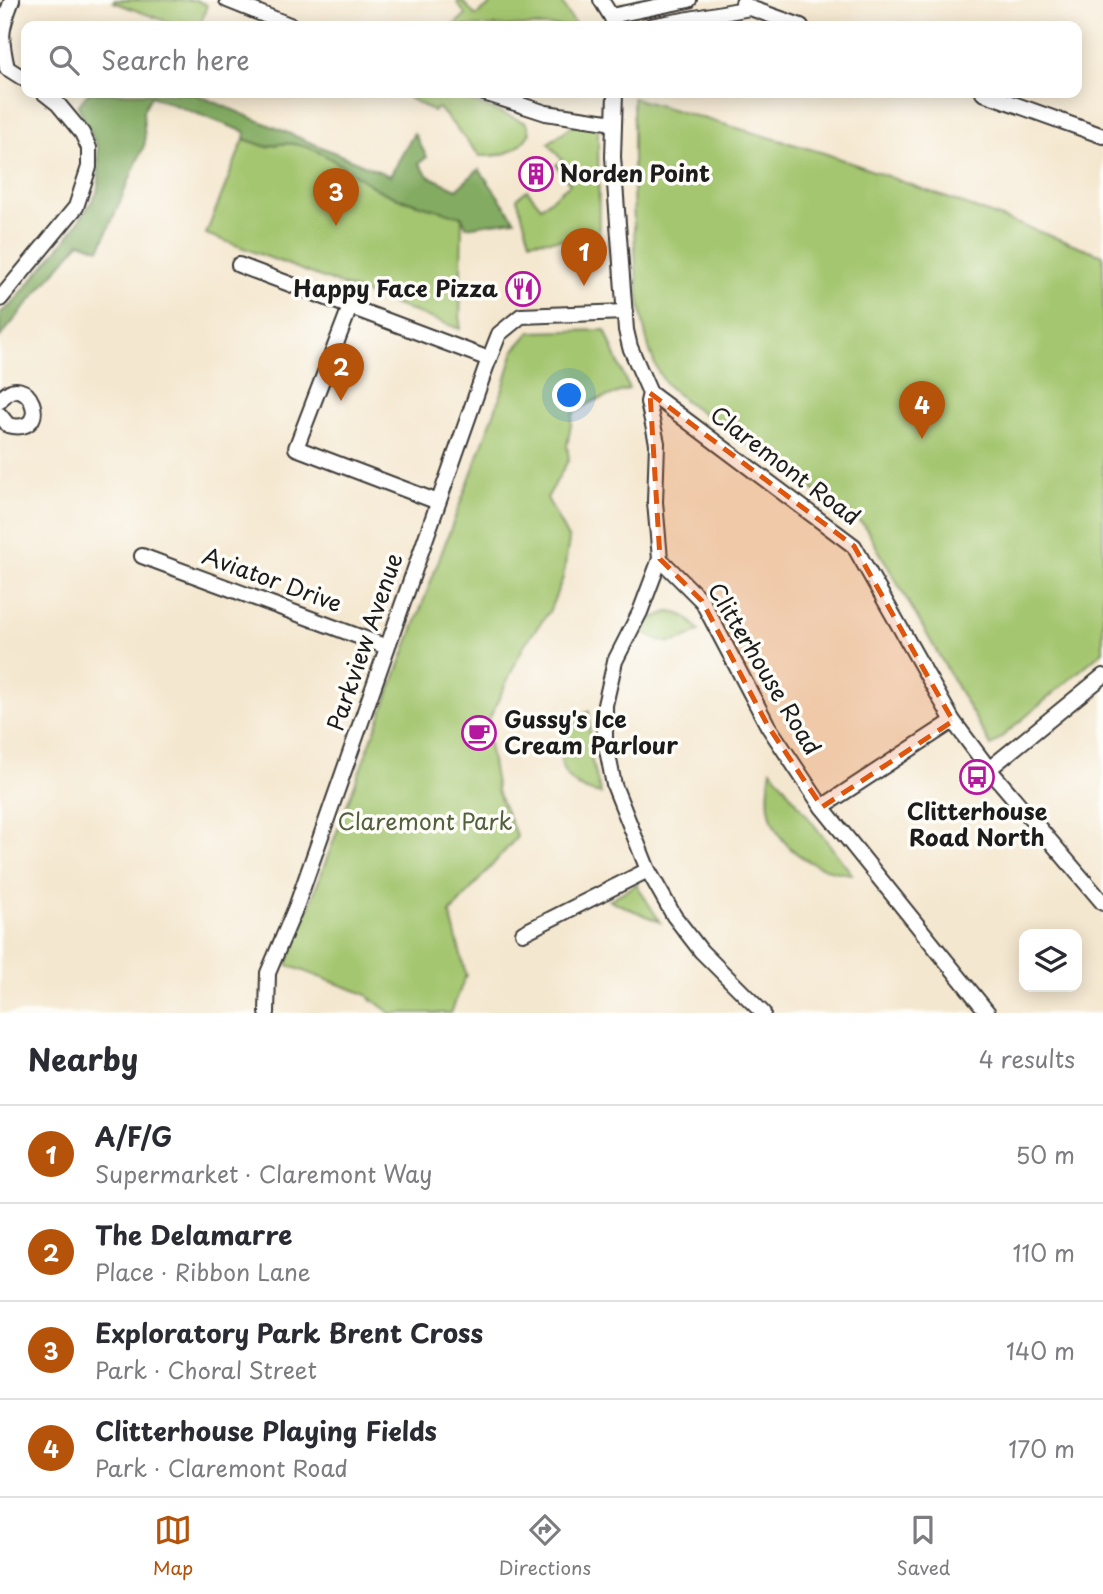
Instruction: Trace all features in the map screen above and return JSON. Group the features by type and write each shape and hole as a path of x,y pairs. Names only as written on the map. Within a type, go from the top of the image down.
{"street":[{"path":"12,0 0,38 3,71 21,78"},
{"path":"227,0 280,21"},
{"path":"601,0 613,21 689,0"},
{"path":"672,21 745,4 788,21"},
{"path":"0,299 76,207 89,167 89,148 82,133 50,98"},
{"path":"500,98 546,113 614,123"},
{"name":"Claremont Road","path":"615,98 613,157 625,312 630,347 650,393 854,545 953,720 989,769 1102,900"},
{"path":"997,98 1103,136"},
{"path":"239,265 487,363"},
{"path":"350,307 296,448 438,502"},
{"name":"Parkview Avenue","path":"267,1013 268,973 286,931 499,334 521,316 625,312"},
{"path":"0,401 8,392 7,389 29,396 35,410 29,422 14,426 8,425 0,415"},
{"path":"650,393 648,402 657,443 655,502 660,559 640,612 615,661 605,705 604,740 614,785 648,870 674,916 701,951 763,1013"},
{"name":"Aviator Drive","path":"142,555 387,647"},
{"name":"Clitterhouse Road","path":"660,559 702,601 768,726 822,807 988,1013"},
{"path":"989,769 1103,676"},
{"path":"822,807 953,720"},
{"path":"523,933 648,870"}],"highlighted area":[{"path":"650,393 854,546 953,721 822,807 768,726 702,601 660,559"}],"green space":[{"path":"196,0 207,5 202,21 165,21 113,2"},
{"path":"461,0 476,16 496,0 560,0 573,21 458,21 466,15 457,3"},
{"path":"84,98 150,98 143,111 145,143 99,249 80,242 0,337 0,313 12,304 71,233 97,193 98,148 78,106"},
{"path":"156,98 205,98 390,176 414,133 427,157 419,163 428,176 457,189 479,169 515,220 466,227 462,217 379,190 311,149 297,144 267,147 244,139 245,132"},
{"path":"409,98 464,98 527,123 530,133 520,145 509,152 480,156 439,108 433,111"},
{"path":"633,98 824,153 1103,255 1103,651 991,746 864,525 684,400 664,381 652,356 643,324 638,286 633,203"},
{"path":"584,123 598,128 599,238 530,241 517,198 527,190 541,207 570,184 556,165 562,160 548,143 572,126"},
{"path":"244,139 267,147 297,144 311,149 379,190 462,217 460,329 206,234"},
{"name":"Claremont Park","path":"605,330 629,389 594,401 573,414 567,446 569,459 547,498 569,540 563,578 549,612 524,645 486,726 497,791 517,837 450,913 466,975 451,1013 390,1013 365,994 287,965 502,392 514,350 530,332"},
{"path":"668,612 686,617 699,631 677,642 664,642 642,632 651,619"},
{"path":"589,711 591,758 601,794 584,789 572,781 564,771 561,758 567,733 576,721"},
{"path":"771,769 852,874 824,868 811,862 799,855 779,834 769,807"},
{"path":"637,885 660,922 609,900"}],"place":[{"name":"Norden Point","path":"536,174"},
{"name":"Exploratory Park Brent Cross","path":"336,226"},
{"name":"A/F/G","path":"584,286"},
{"name":"Happy Face Pizza","path":"523,289"},
{"name":"The Delamarre","path":"341,401"},
{"name":"Clitterhouse Playing Fields","path":"922,439"},
{"name":"Gussy's Ice Cream Parlour","path":"479,733"},
{"name":"Clitterhouse Road North","path":"977,777"}]}
